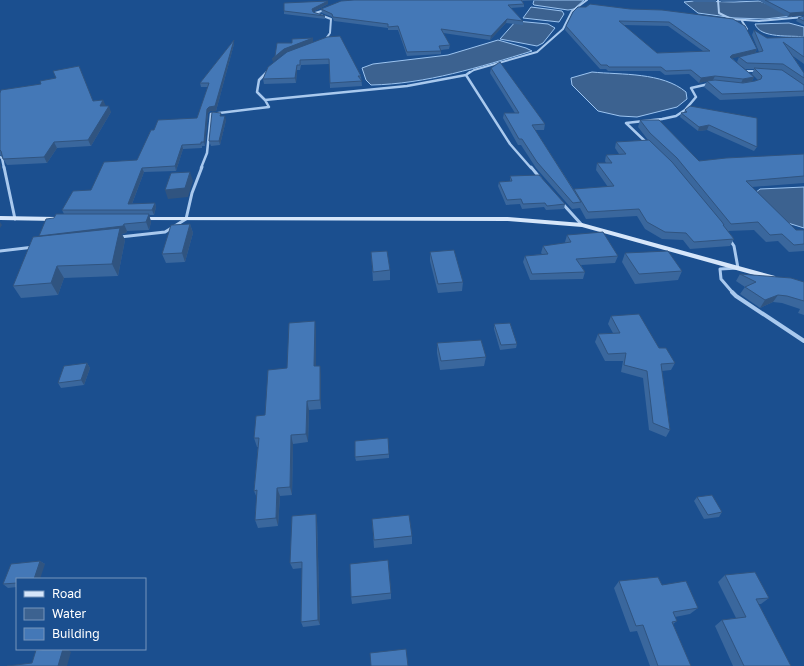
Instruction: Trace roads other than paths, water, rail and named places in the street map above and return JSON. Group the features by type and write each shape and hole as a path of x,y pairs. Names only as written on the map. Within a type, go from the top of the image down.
{"main road":[{"path":"0,218 62,219"},
{"path":"132,219 508,219 582,225 782,281"}],"street":[{"path":"265,100 407,86 466,75 474,70 538,52 563,29 572,12 587,0"},
{"path":"718,0 719,13 731,19"},
{"path":"321,42 328,38 331,30 331,19 315,13 325,10"},
{"path":"724,18 742,21 804,17"},
{"path":"742,21 749,34"},
{"path":"737,66 748,74"},
{"path":"118,237 165,232 186,219 192,194 206,153 211,114 269,107 265,100 257,92 258,80 270,70"},
{"path":"743,71 765,72"},
{"path":"466,75 510,144 541,178"},
{"path":"649,145 626,123 667,118 681,114 690,106 696,97 692,88 713,83"},
{"path":"0,157 15,219"},
{"path":"561,202 582,225"},
{"path":"730,239 734,246 738,268 720,269 721,279 736,296 804,341"},
{"path":"0,251 39,246"}],"water":[{"path":"534,0 584,0 574,9 568,10 534,5"},
{"path":"759,1 783,9 792,16 765,19 735,18 698,13 684,2"},
{"path":"531,7 562,11 564,14 559,22 523,18"},
{"path":"516,21 548,24 555,28 543,43 537,46 500,39"},
{"path":"789,23 804,27 804,37 769,34 758,29 755,24"},
{"path":"498,40 532,51 453,74 412,82 392,84 371,85 366,80 362,68 373,64 448,55"},
{"path":"592,72 629,74 665,81 686,92 687,99 677,107 637,117 620,116 598,111 572,85 571,78"},
{"path":"804,187 804,228 788,223 755,193 760,189"}]}
